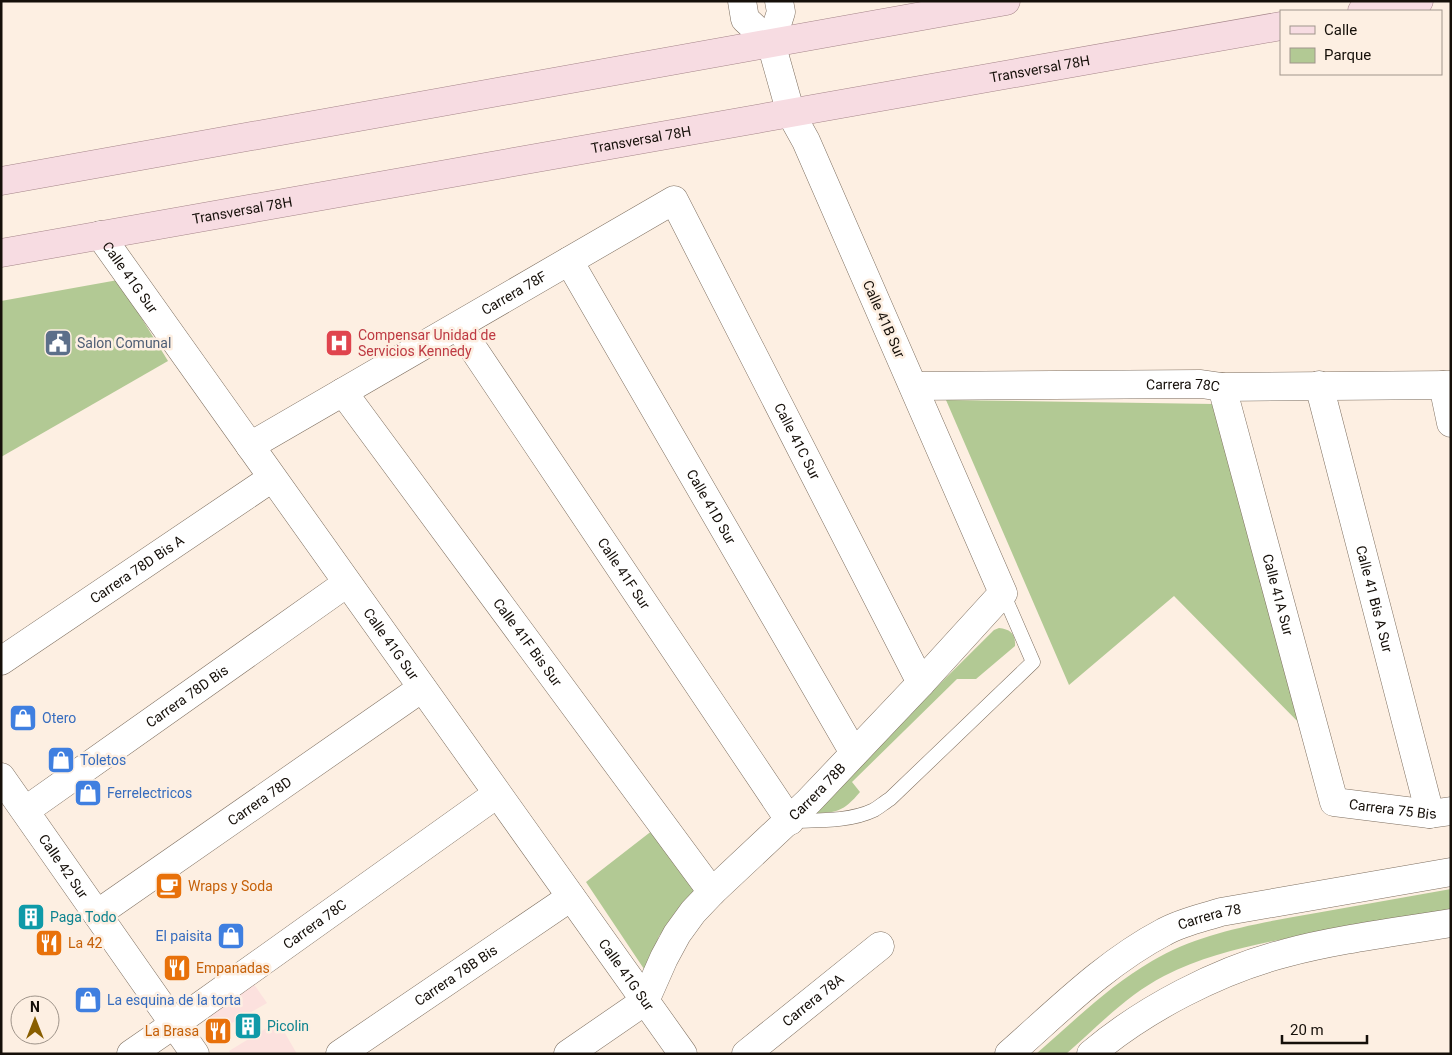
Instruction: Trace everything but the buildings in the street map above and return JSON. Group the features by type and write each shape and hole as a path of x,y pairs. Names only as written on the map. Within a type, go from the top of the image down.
{"main road":[{"path":"1,181 1006,1"},
{"path":"1368,10 1419,1"},
{"name":"Transversal 78H","path":"1,253 1280,26"}],"street":[{"path":"742,1 745,19 771,43 781,12 779,1"},
{"name":"Calle 41B Sur","path":"771,43 790,114 806,141 1003,593"},
{"name":"Carrera 78F","path":"250,446 674,200"},
{"name":"Calle 41C Sur","path":"674,200 921,683"},
{"name":"Calle 41G Sur","path":"100,235 683,1054"},
{"name":"Calle 41D Sur","path":"569,261 854,752"},
{"name":"Calle 41F Sur","path":"458,326 790,821"},
{"name":"Carrera 78C","path":"914,386 1201,384 1222,387 1447,385"},
{"name":"Calle 41 Bis A Sur","path":"1319,385 1440,812"},
{"path":"1447,385 1451,423"},
{"name":"Calle 41A Sur","path":"1222,387 1334,802"},
{"name":"Calle 41F Bis Sur","path":"343,392 712,892"},
{"name":"Carrera 78D Bis A","path":"1,661 272,478"},
{"name":"Carrera 78D Bis","path":"24,810 347,583"},
{"name":"Carrera 78B","path":"645,1001 664,958 677,934 693,912 712,892 790,821 921,683 1003,593"},
{"name":"Carrera 78D","path":"97,914 422,688"},
{"name":"Calle 42 Sur","path":"1,776 195,1054"},
{"name":"Carrera 78C","path":"131,1054 497,794"},
{"name":"Carrera 75 Bis","path":"1334,802 1440,812"},
{"name":"Carrera 78","path":"1009,1054 1104,970 1134,949 1165,931 1221,912 1451,872"},
{"name":"Carrera 78B Bis","path":"340,1054 571,897"},
{"path":"1091,1054 1140,1019 1186,992 1233,970 1294,951 1451,923"},
{"name":"Carrera 78A","path":"746,1054 880,946"},
{"path":"568,1054 645,1001"}],"lane":[{"path":"790,821 824,820 853,816 874,810 890,799 1033,662 1003,593"}],"shaded area":[{"path":"251,980 267,1003 218,1031 203,1010"},
{"path":"278,1021 297,1054 231,1054 229,1051"}],"green space":[{"path":"118,280 168,361 1,457 1,301"},
{"path":"946,400 1214,404 1308,732 1174,596 1069,685"},
{"path":"999,628 1013,635 1015,646 976,679 957,679 852,782 860,792 849,804 833,812 810,813 994,630"},
{"path":"653,830 701,889 679,911 659,936 646,972 586,882"},
{"path":"1451,889 1451,909 1260,944 1221,954 1183,967 1137,992 1066,1054 1036,1054 1121,981 1152,961 1190,943 1252,925"}],"place":[{"name":"Salon Comunal","path":"58,343"},
{"name":"Compensar Unidad de Servicios Kennedy","path":"339,343"},
{"name":"Otero","path":"23,718"},
{"name":"Toletos","path":"61,760"},
{"name":"Ferrelectricos","path":"88,793"},
{"name":"Wraps y Soda","path":"169,886"},
{"name":"Paga Todo","path":"31,917"},
{"name":"El paisita","path":"231,936"},
{"name":"La 42","path":"49,943"},
{"name":"Empanadas","path":"177,968"},
{"name":"La esquina de la torta","path":"88,1000"},
{"name":"Picolin","path":"248,1026"},
{"name":"La Brasa","path":"218,1031"}]}
